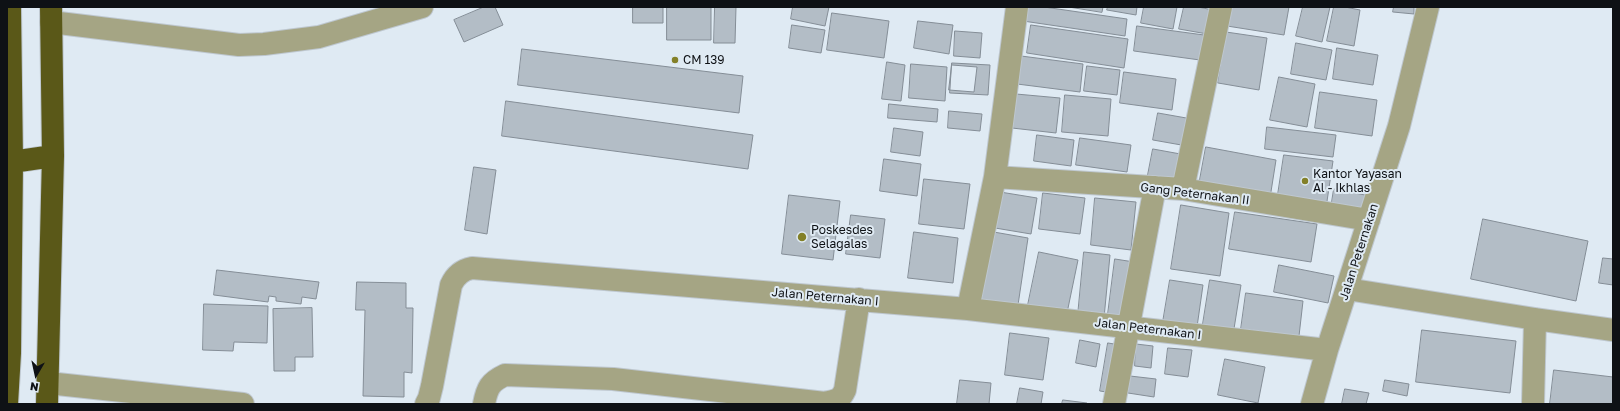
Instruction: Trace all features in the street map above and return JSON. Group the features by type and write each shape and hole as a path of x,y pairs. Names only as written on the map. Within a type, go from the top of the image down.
{"highway":[{"path":"7,404 9,353 8,279 12,162 10,7"},
{"path":"47,393 53,156 51,14"},
{"path":"12,162 53,156"}],"street":[{"path":"51,14 238,45 319,37 422,7"},
{"path":"968,308 995,177 1017,7"},
{"path":"1183,190 1221,7"},
{"name":"Jalan Peternakan","path":"1312,404 1327,350 1399,126 1428,7"},
{"name":"Gang Peternakan II","path":"995,177 1183,190 1369,220"},
{"path":"1114,404 1155,187"},
{"name":"Jalan Peternakan I","path":"426,404 432,386 451,285 458,275 468,269 476,268 968,308 1327,350"},
{"path":"1347,289 1613,330"},
{"path":"484,404 486,391 494,380 505,375 613,379 825,403 836,400 842,397 845,390 859,300"},
{"path":"1533,404 1534,319"},
{"path":"47,393 243,404"}],"building":[{"path":"484,7 495,7 503,25 464,42 454,20"},
{"path":"633,7 663,7 663,23 633,23"},
{"path":"667,7 711,7 711,40 667,40"},
{"path":"715,7 736,7 735,43 714,43"},
{"path":"793,7 829,7 825,26 791,19"},
{"path":"1025,7 1044,7 1127,19 1125,36 1023,21"},
{"path":"1069,7 1103,7 1102,12"},
{"path":"1108,7 1137,7 1136,15 1107,10"},
{"path":"1144,7 1177,7 1173,29 1141,23"},
{"path":"1184,7 1198,7 1218,11 1213,35 1179,29"},
{"path":"1231,7 1289,7 1284,35 1227,26"},
{"path":"1303,7 1330,7 1322,42 1296,36"},
{"path":"1334,7 1345,7 1360,10 1354,46 1327,41"},
{"path":"1394,7 1414,7 1414,14 1393,12"},
{"path":"832,13 889,21 884,58 827,50"},
{"path":"918,21 953,25 949,54 914,48"},
{"path":"792,25 825,30 821,53 789,48"},
{"path":"1031,25 1128,39 1124,68 1027,53"},
{"path":"1137,26 1204,35 1200,60 1134,51"},
{"path":"955,31 982,33 980,58 954,56"},
{"path":"1226,32 1267,38 1259,90 1218,83"},
{"path":"1296,43 1332,50 1326,80 1291,74"},
{"path":"1337,48 1378,55 1373,85 1333,79"},
{"path":"522,49 743,76 739,113 518,85"},
{"path":"1021,56 1083,64 1080,92 1017,84"},
{"path":"887,62 905,65 901,101 882,99"},
{"path":"952,63 990,65 988,95 950,93"},
{"path":"911,64 947,67 945,101 909,98"},
{"path":"952,65 977,67 974,92 949,90"},
{"path":"1087,66 1120,70 1117,95 1084,91"},
{"path":"1124,72 1176,79 1172,110 1120,103"},
{"path":"1279,77 1315,84 1307,127 1270,120"},
{"path":"1320,92 1377,100 1372,136 1315,128"},
{"path":"1016,94 1060,98 1056,133 1012,128"},
{"path":"1065,95 1111,99 1108,136 1062,132"},
{"path":"506,101 753,135 748,169 502,136"},
{"path":"889,104 938,109 937,122 888,118"},
{"path":"949,111 982,114 980,131 948,128"},
{"path":"1158,113 1192,119 1187,146 1153,140"},
{"path":"1267,127 1336,135 1333,157 1265,149"},
{"path":"894,128 923,132 920,156 891,152"},
{"path":"1037,135 1074,140 1071,166 1034,161"},
{"path":"1080,138 1131,145 1127,172 1076,165"},
{"path":"1206,147 1276,160 1270,198 1199,185"},
{"path":"1153,149 1186,155 1181,186 1147,180"},
{"name":"Kantor Yayasan Al - Ikhlas","path":"1284,155 1333,161 1326,208 1277,201"},
{"path":"884,159 921,164 917,196 880,191"},
{"path":"474,167 496,170 487,234 465,230"},
{"path":"924,179 970,184 964,229 919,224"},
{"path":"1334,189 1365,195 1362,213 1331,208"},
{"path":"1000,192 1037,198 1031,234 995,228"},
{"path":"1043,193 1085,198 1080,234 1039,229"},
{"name":"Poskesdes Selagalas","path":"789,195 840,201 833,260 782,254"},
{"path":"1095,198 1136,202 1131,250 1091,245"},
{"path":"1181,205 1229,213 1220,276 1171,269"},
{"path":"1235,212 1317,224 1311,262 1229,249"},
{"path":"851,215 885,219 880,258 846,254"},
{"path":"1483,219 1588,241 1576,301 1471,279"},
{"path":"988,231 1028,238 1018,305 977,299"},
{"path":"914,232 958,238 953,283 908,278"},
{"path":"1039,252 1078,260 1067,313 1028,305"},
{"path":"1084,252 1110,255 1104,318 1078,315"},
{"path":"1603,258 1613,259 1613,285 1599,283"},
{"path":"1115,259 1134,262 1126,317 1108,314"},
{"path":"1279,265 1334,276 1328,303 1274,292"},
{"path":"217,270 319,282 316,299 302,297 301,304 276,301 276,297 269,296 268,302 214,295"},
{"path":"1170,280 1203,285 1197,327 1163,322"},
{"path":"1210,280 1241,285 1233,335 1202,330"},
{"path":"357,282 406,283 406,308 413,308 412,373 404,372 404,397 363,396 365,310 356,310"},
{"path":"1246,293 1303,301 1299,336 1241,329"},
{"path":"204,304 268,306 267,343 234,342 233,351 203,350"},
{"path":"312,308 313,357 295,357 295,371 274,371 273,309"},
{"path":"1422,330 1516,341 1510,393 1416,382"},
{"path":"1010,333 1049,338 1043,380 1005,375"},
{"path":"1080,340 1100,344 1096,367 1076,363"},
{"path":"1108,343 1120,345 1112,393 1100,391"},
{"path":"1136,344 1153,346 1151,368 1135,366"},
{"path":"1168,348 1192,350 1188,377 1165,374"},
{"path":"1225,359 1265,367 1258,403 1218,395"},
{"path":"1554,370 1613,377 1613,404 1550,404"},
{"path":"1130,376 1156,379 1154,397 1128,393"},
{"path":"960,380 991,383 989,404 957,404"},
{"path":"1385,380 1409,384 1407,396 1383,391"},
{"path":"1020,388 1043,392 1041,404 1017,404"},
{"path":"1345,389 1369,393 1366,404 1342,404"},
{"path":"1063,400 1087,403 1087,404 1062,404"}],"place":[{"name":"CM 139","path":"675,60"},
{"name":"Kantor Yayasan Al - Ikhlas","path":"1305,181"},
{"name":"Poskesdes Selagalas","path":"802,237"}]}
